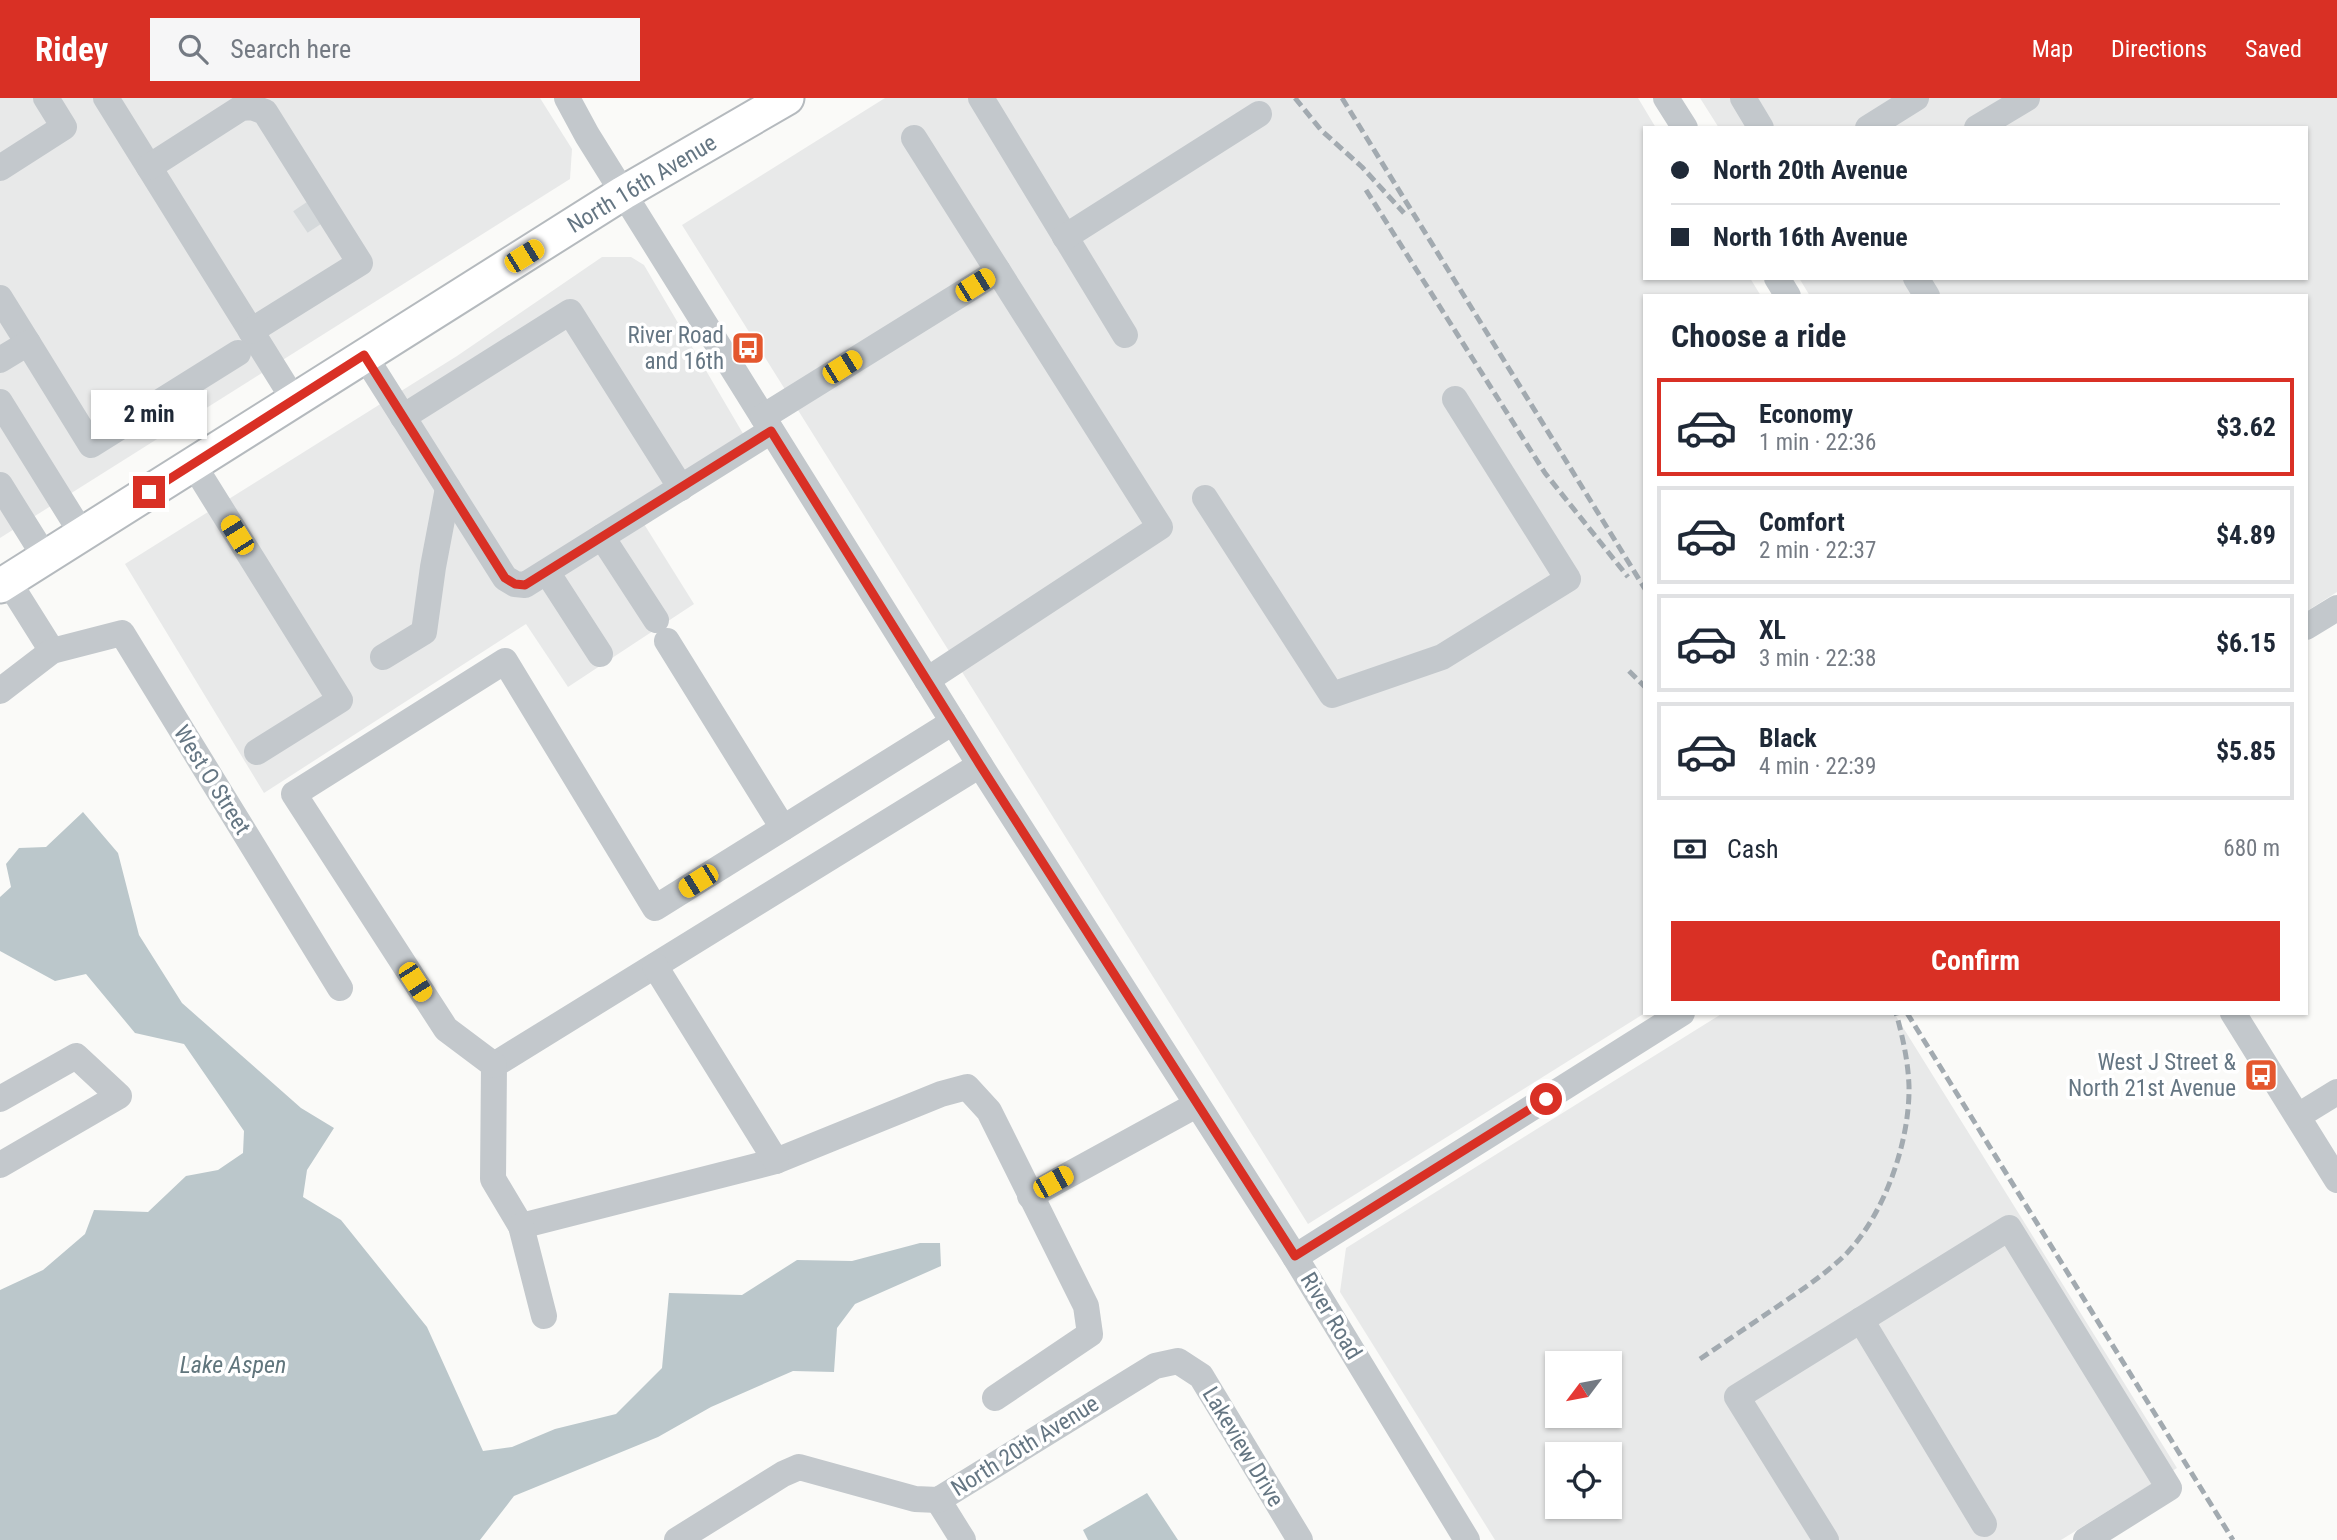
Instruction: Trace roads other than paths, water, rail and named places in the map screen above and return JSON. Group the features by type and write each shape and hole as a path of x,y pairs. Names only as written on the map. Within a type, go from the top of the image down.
{"main road":[{"name":"North 16th Avenue","path":"4,583 623,193 787,98"}],"street":[{"path":"0,168 64,127 46,98"},
{"path":"106,98 149,167 244,342 294,400"},
{"name":"River Road","path":"567,98 623,193 980,765 1295,1256 1467,1540"},
{"path":"981,98 1125,335"},
{"path":"1743,98 1761,126"},
{"path":"1871,126 1916,98"},
{"path":"1980,126 2026,98"},
{"path":"1671,100 1684,126"},
{"path":"0,298 91,445 360,263 265,112 252,107 241,108 149,167"},
{"path":"1065,237 1259,114"},
{"path":"914,138 1160,527 927,680"},
{"path":"285,144 304,204"},
{"path":"322,231 347,271"},
{"path":"364,355 505,578 515,584 525,585 681,488 767,424 998,271"},
{"path":"403,417 570,312 681,488"},
{"path":"0,360 28,343"},
{"path":"1205,498 1332,695 1442,657 1568,579 1455,399"},
{"path":"0,402 82,534"},
{"path":"193,464 340,700 257,752"},
{"path":"0,485 45,557"},
{"path":"383,657 424,632 448,488"},
{"path":"602,537 783,828"},
{"path":"547,572 600,654"},
{"path":"0,691 52,651 4,583"},
{"path":"2308,626 2337,608"},
{"name":"West O Street","path":"52,651 122,633 340,988"},
{"path":"494,1065 446,1029 294,794 505,661 655,908 953,722"},
{"path":"494,1065 980,765"},
{"path":"654,966 776,1161"},
{"path":"1295,1256 1679,1015"},
{"path":"2234,1015 2337,1180"},
{"path":"0,1099 76,1056 119,1096 0,1165"},
{"path":"494,1065 493,1179 521,1226 544,1316"},
{"path":"521,1226 776,1161 941,1094 967,1087 989,1111 1086,1306 1090,1334 995,1398"},
{"path":"2298,1116 2337,1092"},
{"path":"1030,1196 1196,1105"},
{"path":"1826,1540 1737,1397 2009,1228 2169,1488 2086,1540"},
{"path":"1861,1320 1984,1524"},
{"name":"North 20th Avenue","path":"677,1540 783,1474 799,1467 915,1499 938,1500 1155,1366 1178,1361"},
{"name":"Lakeview Drive","path":"1178,1361 1201,1376 1300,1540"},
{"path":"938,1500 962,1540"}],"water":[{"name":"Lake Aspen","path":"83,812 118,853 139,935 182,1003 301,1108 334,1128 307,1170 303,1197 341,1220 427,1327 483,1451 512,1447 555,1429 616,1414 662,1368 669,1293 742,1295 797,1260 852,1261 920,1243 940,1243 941,1266 855,1304 837,1328 834,1372 793,1371 711,1407 658,1437 514,1496 480,1540 0,1540 0,1290 43,1270 85,1234 94,1210 148,1212 186,1176 218,1170 243,1153 244,1131 184,1044 135,1033 86,974 55,981 0,951 0,897 11,887 6,864 19,848 46,847"},
{"path":"1147,1493 1178,1540 1088,1540 1083,1530"}],"tunnel":[{"path":"304,204 322,231"}],"railway":[{"path":"1295,98 1321,130 1362,167 1404,213"},
{"path":"1342,98 1643,586"},
{"path":"1366,190 1545,473 1628,577"},
{"path":"1629,671 1643,685"},
{"path":"1700,1359 1825,1273 1861,1237 1873,1218 1893,1175 1908,1107 1908,1068 1897,1015"},
{"path":"1908,1015 2233,1540"}],"place":[{"name":"River Road and 16th","path":"748,348"},
{"name":"West J Street & North 21st Avenue","path":"2261,1075"}]}
